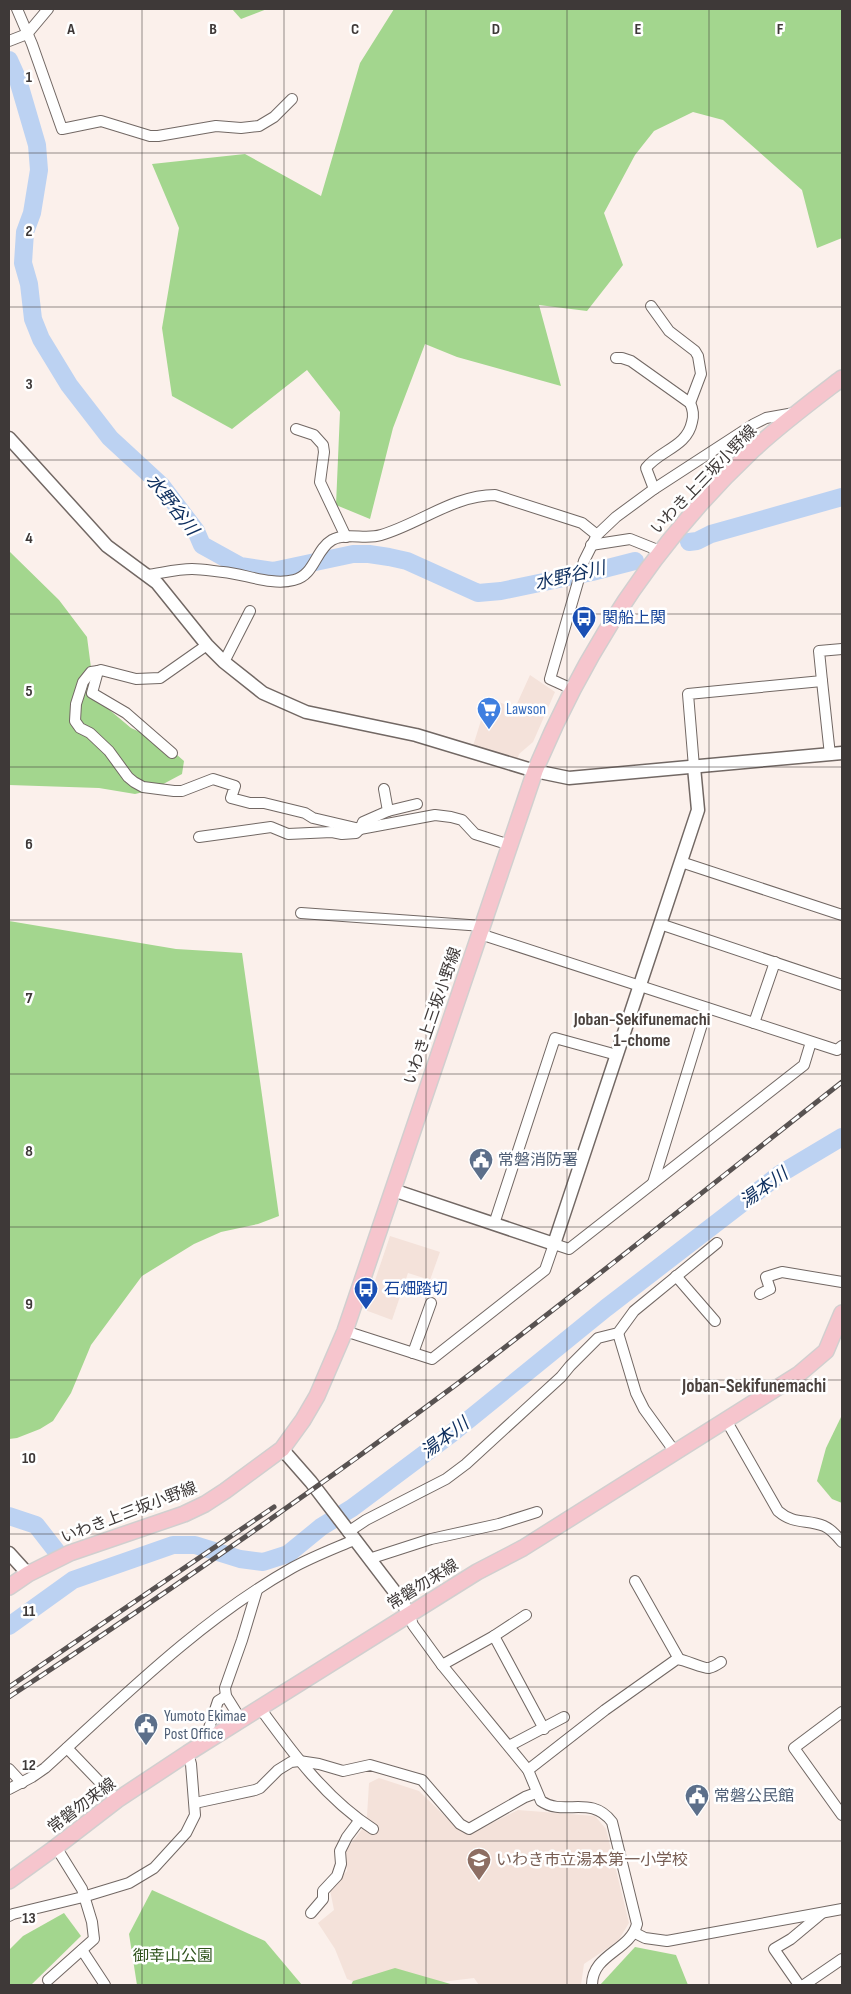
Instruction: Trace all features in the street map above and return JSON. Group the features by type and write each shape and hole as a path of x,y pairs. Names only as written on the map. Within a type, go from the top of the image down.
{"main road":[{"name":"いわき上三坂小野線","path":"9,1587 28,1574 70,1553 184,1514 205,1504 282,1449 303,1420 318,1396 345,1331 535,771 572,689 643,573 680,526 754,449 842,378"},
{"name":"常磐勿来線","path":"10,1876 56,1847 117,1800 188,1753 477,1572 523,1548 799,1374 821,1356 831,1344 842,1313"}],"street":[{"path":"17,9 32,44 62,129 101,121 144,135 158,136 216,126 241,128 260,126 268,122 292,99"},
{"path":"9,41 27,34 48,9"},
{"path":"651,306 669,331 698,356 701,374 690,403 693,417 687,436 646,468 654,489"},
{"path":"616,358 631,361 690,403"},
{"path":"572,689 550,679 584,561 597,534 616,517 654,489 754,424 766,418 799,412"},
{"path":"296,429 314,435 323,445 324,452 320,482 346,537"},
{"path":"9,438 107,546 147,575 168,595 207,645 224,662 263,693 306,712 416,735 535,771 569,778 836,754 822,681 819,650 842,648"},
{"path":"147,575 192,569 286,582 301,577 311,568 332,540 346,537 381,535 461,502 488,495 495,495 582,523 597,534"},
{"path":"591,545 630,539 660,551"},
{"path":"224,662 250,611"},
{"path":"207,645 160,678 136,679 98,670 90,672 84,682 76,704 76,721 80,728 90,733 109,750 128,777 134,782 143,787 182,791 213,779 235,786 231,798 250,803 264,803 305,813 313,818 360,828 435,815 443,816 462,820 475,834 510,845"},
{"path":"98,670 92,693 126,713 172,753"},
{"path":"345,1331 432,1359 545,1270 698,810 688,694 822,681"},
{"path":"384,789 388,811"},
{"path":"199,836 271,828 288,834 356,833 363,822 388,811 417,804"},
{"path":"681,862 842,915"},
{"path":"301,913 481,930 640,986 811,1042 837,1050 842,1046"},
{"path":"660,924 842,985"},
{"path":"754,1023 775,962"},
{"path":"653,1183 707,1008"},
{"path":"494,1224 555,1038 617,1054"},
{"path":"393,1190 569,1249 804,1065 811,1042"},
{"path":"9,1790 45,1768 166,1658 257,1590 349,1533 366,1520 446,1479 466,1464 561,1377 598,1338 618,1333 634,1311 717,1243"},
{"path":"760,1294 770,1289 766,1277 777,1272 842,1282"},
{"path":"676,1276 715,1321"},
{"path":"413,1353 431,1302"},
{"path":"618,1333 636,1393 644,1409 675,1452"},
{"path":"726,1420 778,1511 796,1521 822,1525 830,1529 842,1542"},
{"path":"282,1449 297,1465 410,1614 414,1625 442,1665 528,1770 533,1779 536,1793 545,1804 598,1809 612,1822 637,1924 635,1933 601,1961 592,1977 592,1985"},
{"path":"369,1559 431,1539 499,1524 538,1512"},
{"path":"9,1553 28,1574"},
{"path":"634,1581 679,1659"},
{"path":"240,1720 226,1696 225,1688 257,1590"},
{"path":"442,1665 494,1636 526,1615"},
{"path":"494,1636 544,1729"},
{"path":"528,1770 605,1710 677,1659 688,1660 702,1668 709,1668 721,1662"},
{"path":"213,1738 208,1731 218,1701 226,1696"},
{"path":"260,1708 299,1761 359,1821 373,1830"},
{"path":"842,1714 794,1748 842,1815"},
{"path":"509,1746 564,1717"},
{"path":"67,1748 117,1800"},
{"path":"9,1916 129,1883 154,1868 186,1833 195,1815 191,1764 188,1753"},
{"path":"195,1803 260,1788 278,1770 291,1762 299,1761 319,1764 343,1771 370,1765 422,1780 460,1824 469,1829 525,1797 536,1793"},
{"path":"9,1769 22,1783"},
{"path":"311,1913 323,1899 324,1891 337,1876 341,1864 340,1851 347,1837 359,1821"},
{"path":"48,1980 94,1939 92,1922 82,1889 76,1876 56,1847"},
{"path":"635,1933 645,1938 667,1941 842,1909"},
{"path":"799,1985 774,1948 791,1938 821,1914"},
{"path":"82,1950 105,1985"},
{"path":"804,1985 842,1958"}],"shaded area":[{"path":"530,675 555,692 533,742 519,754 517,761 473,746 488,698 515,708"},
{"path":"390,1236 440,1252 430,1280 408,1273 392,1320 365,1310"},
{"name":"いわき市立湯本第一小学校","path":"379,1778 419,1791 455,1826 470,1834 518,1810 595,1816 606,1829 629,1923 618,1941 584,1964 581,1985 479,1985 474,1978 417,1985 363,1985 347,1979 335,1949 318,1923 334,1910 330,1890 347,1871 346,1850 363,1828 367,1816 369,1783"}],"green space":[{"path":"232,9 267,9 241,19"},
{"path":"394,9 842,9 842,238 817,248 802,190 723,120 693,112 654,131 635,155 604,213 623,265 587,311 539,305 561,386 457,357 425,344 393,428 370,519 336,505 340,412 307,370 232,429 172,396 162,328 179,228 152,164 245,154 321,196 360,63"},
{"path":"9,551 59,600 87,637 93,683 106,707 131,728 162,742 184,761 182,774 152,790 135,794 99,788 9,785"},
{"path":"9,921 176,949 242,953 279,1216 258,1224 221,1232 194,1244 142,1276 91,1345 71,1393 53,1421 40,1429 17,1438 9,1439"},
{"path":"842,1415 842,1503 832,1499 817,1481 826,1448"},
{"name":"御幸山公園","path":"152,1890 265,1941 302,1985 137,1985 129,1934"},
{"path":"64,1913 81,1936 31,1985 9,1985 9,1950 23,1936"},
{"path":"635,1947 676,1955 688,1985 600,1985"},
{"path":"395,1968 454,1985 351,1985 353,1981"}],"waterway":[{"name":"水野谷川","path":"9,60 18,80 37,145 39,170 32,213 25,232 23,263 29,284 33,319 41,339 69,385 110,438 161,485 196,531 202,545 240,566 273,571 353,554 389,557 407,561 478,593 501,591 635,561"},
{"name":"水野谷川","path":"689,542 842,497"},
{"name":"湯本川","path":"9,1626 73,1580 173,1545 195,1545 240,1559 263,1562 288,1554 321,1527 352,1508 451,1434 606,1308 780,1174 842,1137"},
{"path":"9,1516 36,1525 57,1552"}],"railway":[{"path":"9,1697 235,1544 402,1425 554,1309 842,1082"},
{"path":"9,1687 274,1507"}],"place":[{"name":"関船上関","path":"584,639"},
{"name":"Lawson","path":"489,730"},
{"name":"常磐消防署","path":"481,1181"},
{"name":"石畑踏切","path":"366,1310"},
{"name":"Yumoto Ekimae Post Office","path":"146,1746"},
{"name":"常磐公民館","path":"697,1817"},
{"name":"いわき市立湯本第一小学校","path":"479,1881"}],"district":[{"name":"Joban-Sekifunemachi 1-chome","path":"642,1029"},
{"name":"Joban-Sekifunemachi","path":"754,1386"}]}
